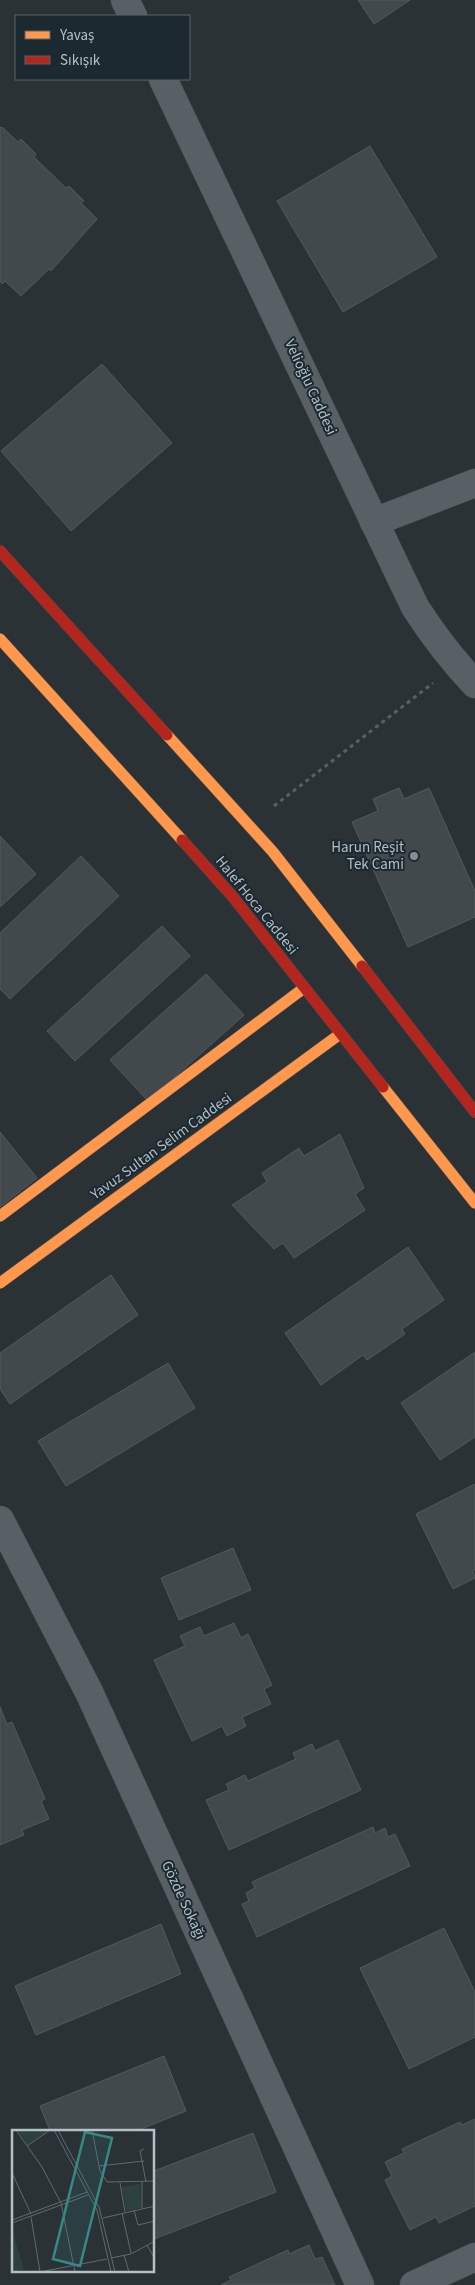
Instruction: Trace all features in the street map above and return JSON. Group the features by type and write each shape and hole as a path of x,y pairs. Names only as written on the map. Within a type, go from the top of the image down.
{"main road":[{"path":"0,552 273,852 475,1112"},
{"name":"Halef Hoca Caddesi","path":"0,640 234,896 340,1034 475,1203"},
{"path":"0,1216 304,988"},
{"name":"Yavuz Sultan Selim Caddesi","path":"0,1282 340,1034"}],"street":[{"path":"125,0 132,15"},
{"name":"Velioğlu Caddesi","path":"163,80 415,607 456,665 475,684"},
{"path":"374,522 475,483"},
{"name":"Gözde Sokağı","path":"0,1520 90,1692 360,2285"},
{"path":"414,2285 475,2257"}],"path":[{"path":"249,825 456,665"}],"building":[{"path":"358,0 410,0 374,24"},
{"path":"2,127 18,142 21,139 36,154 34,157 66,188 69,186 84,201 81,203 97,219 51,271 49,269 21,296 5,281 2,284 0,281 0,128"},
{"path":"370,146 437,257 343,312 277,201"},
{"path":"102,364 172,443 71,531 1,451"},
{"name":"Harun Reşit Tek Cami","path":"399,788 404,799 429,788 475,891 475,917 408,947 352,822 378,811 373,799"},
{"path":"0,836 36,874 0,907"},
{"path":"81,856 119,896 10,999 0,989 0,933"},
{"path":"162,926 190,956 75,1061 47,1031"},
{"path":"206,974 244,1015 148,1101 110,1060"},
{"path":"0,1132 37,1178 0,1207"},
{"path":"340,1134 364,1188 355,1194 365,1210 294,1258 283,1243 274,1249 232,1205 267,1182 262,1173 299,1148 304,1156"},
{"path":"408,1247 444,1300 402,1329 405,1334 367,1360 363,1355 321,1385 285,1333"},
{"path":"111,1275 138,1315 10,1404 0,1389 0,1353"},
{"path":"475,1352 475,1437 440,1460 401,1403"},
{"path":"168,1363 195,1408 66,1486 38,1441"},
{"path":"475,1484 475,1570 473,1571 475,1578 453,1589 416,1514"},
{"path":"233,1548 251,1590 179,1620 161,1578"},
{"path":"234,1623 241,1638 248,1634 272,1685 264,1689 271,1704 242,1717 246,1726 227,1736 222,1726 192,1741 154,1660 185,1646 180,1636 200,1627 204,1636"},
{"path":"0,1707 7,1724 12,1722 45,1799 41,1801 49,1819 22,1830 24,1835 0,1845"},
{"path":"338,1740 361,1790 229,1850 206,1800 229,1790 226,1784 245,1775 248,1781 296,1759 293,1753 312,1744 315,1751"},
{"path":"373,1827 375,1833 385,1828 388,1837 395,1834 410,1866 257,1937 242,1904 249,1901 246,1893 255,1888 252,1882"},
{"path":"161,1924 181,1974 36,2035 15,1986"},
{"path":"444,1928 475,1992 475,2037 409,2069 360,1968"},
{"path":"164,2056 186,2111 138,2130 50,2130 40,2106"},
{"path":"475,2119 475,2206 439,2223 436,2217 410,2230 385,2180 392,2176 385,2162 404,2153 402,2149 460,2122 462,2125"},
{"path":"253,2133 276,2192 155,2239 155,2171"},
{"path":"309,2245 315,2259 322,2257 335,2285 221,2285 231,2280 229,2277 288,2250 289,2254"}],"traffic: slow":[{"path":"0,639 182,840"},
{"path":"167,735 273,852 362,966"},
{"path":"0,1216 304,988"},
{"path":"0,1283 340,1034"},
{"path":"383,1087 475,1203"}],"traffic: jam":[{"path":"0,551 167,735"},
{"path":"182,840 233,897 383,1087"},
{"path":"362,966 475,1112"}],"place":[{"name":"Harun Reşit Tek Cami","path":"414,856"}]}
